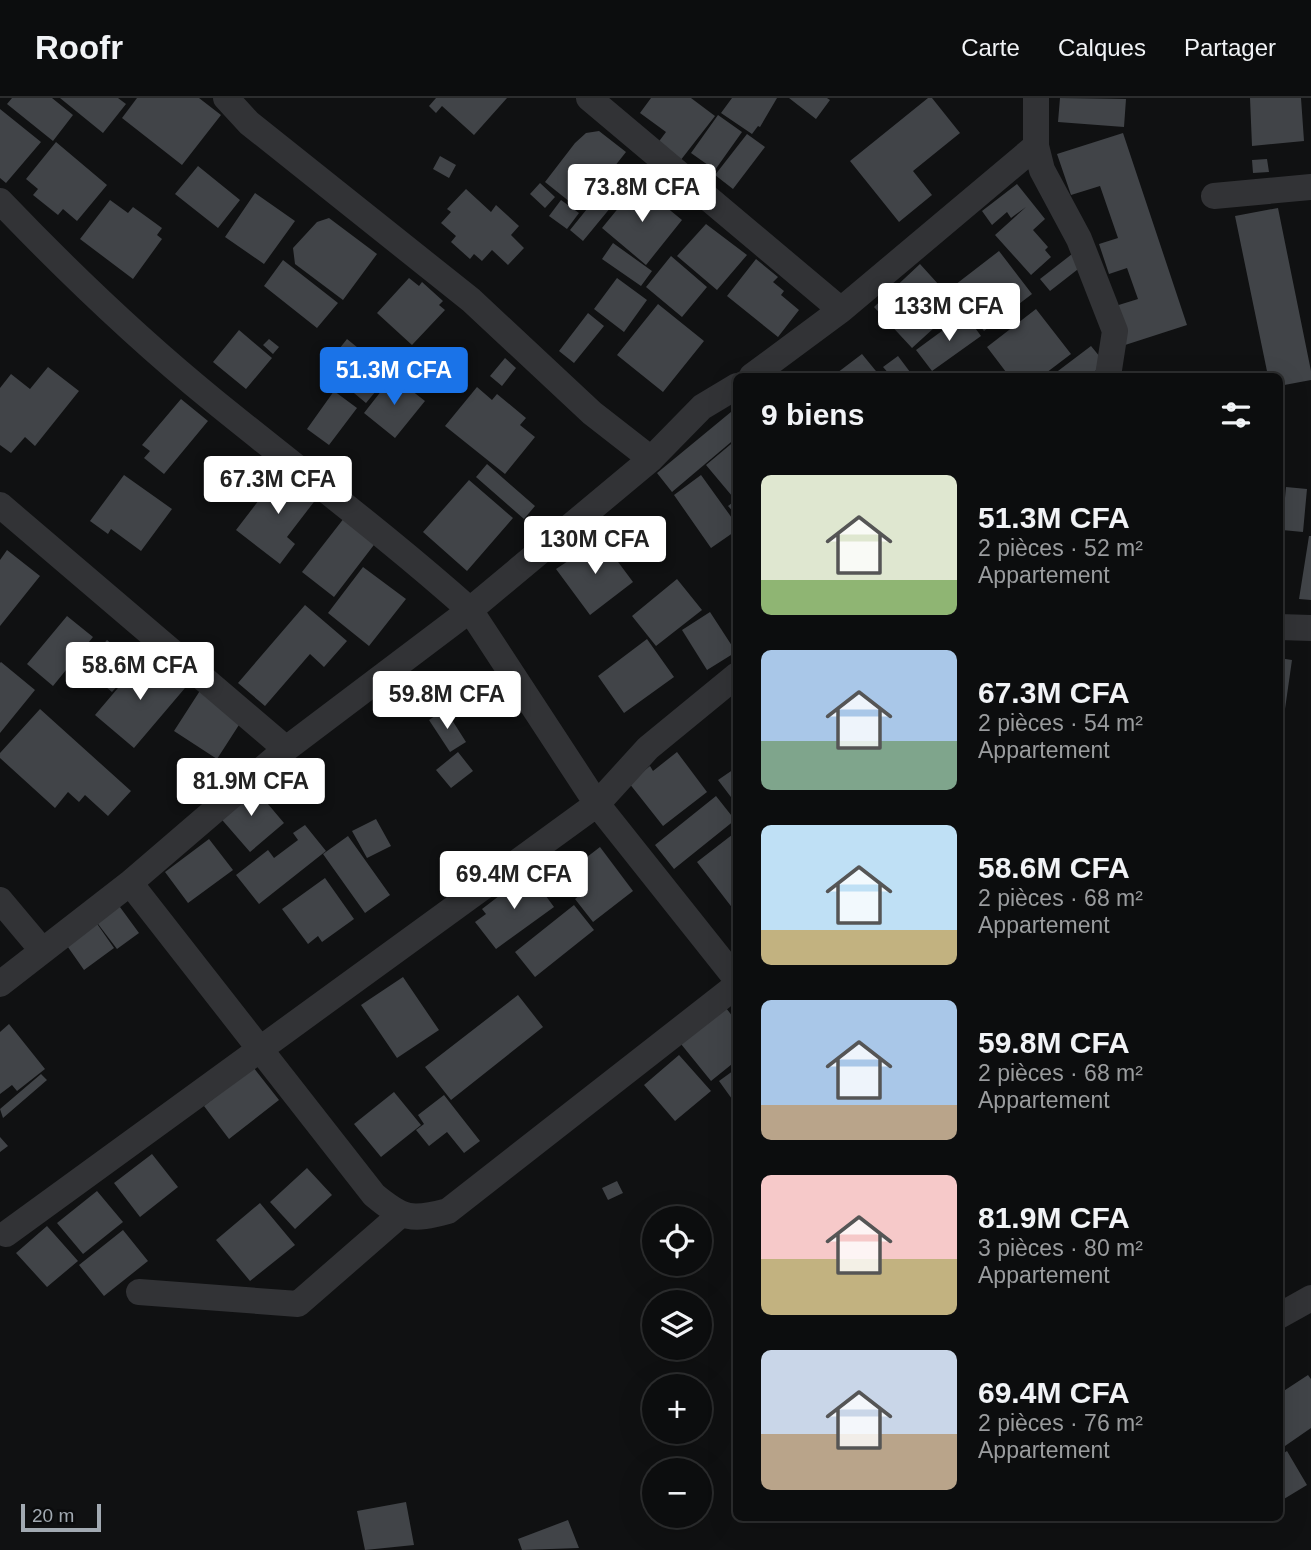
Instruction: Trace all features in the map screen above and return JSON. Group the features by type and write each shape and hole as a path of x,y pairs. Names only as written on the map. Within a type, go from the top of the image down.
{"street":[{"path":"226,98 249,123 471,300 592,413 652,459"},
{"path":"589,98 841,310"},
{"path":"1036,98 1036,146 1042,170 1079,239 1115,331 1108,373"},
{"path":"770,372 1036,146"},
{"path":"1214,196 1311,187"},
{"path":"0,201 58,261 213,400 305,471 470,610 597,804 733,978"},
{"path":"0,984 130,883 286,748 470,610 652,459 702,407 733,388"},
{"path":"0,505 286,748"},
{"path":"1283,627 1311,628"},
{"path":"6,1234 597,804 648,748 733,678"},
{"path":"130,883 374,1195 400,1216 424,1218 448,1211 733,986"},
{"path":"0,900 42,950"},
{"path":"139,1292 298,1304 400,1216"},
{"path":"1283,1314 1311,1298"}],"building":[{"path":"12,98 52,98 73,115 53,141 7,104"},
{"path":"60,98 118,98 126,104 103,133"},
{"path":"137,98 199,98 221,115 182,165 122,118"},
{"path":"436,98 507,98 474,135 442,106 436,113 429,106"},
{"path":"651,98 691,98 715,116 680,161 657,144 666,132 640,113"},
{"path":"732,98 777,98 760,127 752,134 721,113"},
{"path":"789,98 827,98 830,100 816,119"},
{"path":"928,98 932,98 960,133 913,171 932,195 899,222 850,161"},
{"path":"1060,98 1126,99 1124,127 1058,122"},
{"path":"1250,98 1301,98 1304,141 1252,146"},
{"path":"0,109 41,142 6,183 0,178"},
{"path":"718,115 742,132 715,170 691,153"},
{"path":"599,131 626,152 580,210 545,182 575,143 586,133"},
{"path":"1123,133 1187,325 1122,346 1109,308 1138,299 1127,268 1109,274 1099,244 1118,238 1100,186 1071,195 1057,154"},
{"path":"747,134 765,147 733,189 715,175"},
{"path":"56,142 107,185 77,221 63,209 58,215 33,195 38,189 26,179"},
{"path":"440,156 456,165 449,178 433,169"},
{"path":"1267,159 1269,172 1253,173 1252,160"},
{"path":"198,166 240,200 218,228 175,194"},
{"path":"620,168 634,179 583,241 570,230"},
{"path":"540,183 555,197 545,208 530,194"},
{"path":"638,184 682,220 646,265 602,228"},
{"path":"1017,184 1045,219 1033,230 1048,247 1045,250 1051,257 1031,275 995,235 1026,207 1011,218 1007,212 992,225 982,211"},
{"path":"466,189 491,212 496,205 519,226 511,235 524,248 508,265 492,250 482,261 474,254 470,259 451,242 456,236 441,223 451,212 447,209"},
{"path":"255,193 295,221 264,264 225,237"},
{"path":"110,200 128,213 133,207 162,228 157,235 162,239 133,279 80,239"},
{"path":"561,200 579,213 567,229 549,216"},
{"path":"1278,208 1311,380 1283,385 1283,373 1267,373 1235,216"},
{"path":"329,218 377,254 343,300 295,264 293,248 317,222"},
{"path":"706,224 747,255 717,290 677,256"},
{"path":"613,243 652,271 641,286 602,259"},
{"path":"999,251 1032,294 984,331 951,288"},
{"path":"1072,254 1082,266 1050,291 1040,279"},
{"path":"671,256 707,287 682,317 646,287"},
{"path":"756,259 778,277 773,282 784,291 781,295 799,310 778,337 727,296"},
{"path":"283,260 338,303 317,328 264,286"},
{"path":"920,264 958,306 912,348 874,307"},
{"path":"409,278 419,286 422,282 443,301 439,305 445,310 412,345 377,313"},
{"path":"617,278 647,300 624,332 594,309"},
{"path":"658,304 704,341 663,392 617,355"},
{"path":"1036,309 1071,354 1046,373 1007,373 987,347"},
{"path":"588,313 604,326 574,363 559,351"},
{"path":"965,314 981,336 932,371 916,350"},
{"path":"239,330 272,358 246,389 213,362"},
{"path":"269,339 279,347 273,354 263,345"},
{"path":"347,339 390,374 366,403 324,368"},
{"path":"1091,346 1105,363 1093,373 1055,373"},
{"path":"862,354 878,373 837,373"},
{"path":"898,356 911,373 888,373 883,367"},
{"path":"505,358 516,368 502,386 490,376"},
{"path":"48,367 79,391 35,446 25,437 11,453 0,445 0,388 11,374 30,389"},
{"path":"393,376 425,401 395,438 364,413"},
{"path":"477,387 492,400 497,394 526,418 520,425 535,437 505,474 445,426"},
{"path":"334,391 357,408 329,445 307,429"},
{"path":"181,399 208,421 164,474 144,458 150,451 142,445"},
{"path":"733,410 733,440 672,492 657,473"},
{"path":"733,442 733,495 732,496 706,465"},
{"path":"487,464 535,506 524,519 476,477"},
{"path":"279,474 290,482 295,476 320,494 287,537 295,544 280,564 236,530"},
{"path":"124,475 172,509 141,551 111,529 108,534 90,521"},
{"path":"701,475 733,519 733,533 711,548 674,495"},
{"path":"469,480 513,518 467,571 423,532"},
{"path":"1286,487 1307,489 1303,532 1283,530"},
{"path":"348,513 380,537 334,597 302,572"},
{"path":"1311,536 1311,600 1299,599"},
{"path":"601,539 633,582 590,615 556,569"},
{"path":"7,550 40,576 0,626 0,560"},
{"path":"363,567 406,599 369,646 328,613"},
{"path":"677,579 702,610 656,646 632,616"},
{"path":"305,605 347,641 324,667 310,654 265,706 238,683"},
{"path":"710,612 733,647 733,654 707,670 682,630"},
{"path":"67,616 93,637 53,686 27,664"},
{"path":"647,639 674,677 624,713 598,676"},
{"path":"107,640 136,665 112,692 83,667"},
{"path":"146,655 185,688 134,748 95,715"},
{"path":"1283,659 1292,660 1283,716"},
{"path":"0,663 35,690 0,733"},
{"path":"203,686 246,714 217,759 174,731"},
{"path":"40,709 131,791 108,816 85,795 79,802 68,792 55,808 0,758 0,753"},
{"path":"445,709 466,742 450,752 429,720"},
{"path":"458,752 473,771 451,788 436,770"},
{"path":"677,752 707,792 663,826 629,783 650,766 653,771"},
{"path":"733,770 733,800 718,780"},
{"path":"251,784 284,823 250,852 217,814"},
{"path":"716,796 733,817 733,822 674,869 655,845"},
{"path":"376,819 391,846 367,858 352,831"},
{"path":"305,825 326,851 259,904 236,875 268,850 274,858 298,840 293,833"},
{"path":"733,834 733,909 697,862"},
{"path":"348,836 390,895 365,913 323,854"},
{"path":"209,839 233,870 188,903 165,872"},
{"path":"600,847 633,891 593,922 575,899 581,894 565,874"},
{"path":"529,873 554,907 496,949 475,922 486,914 482,909"},
{"path":"325,878 354,919 322,942 318,936 308,944 282,909"},
{"path":"117,903 139,933 117,949 95,920"},
{"path":"574,905 594,930 535,977 515,952"},
{"path":"93,918 114,948 84,970 63,940"},
{"path":"403,977 439,1030 397,1058 361,1005"},
{"path":"518,995 543,1027 451,1100 425,1067"},
{"path":"726,1008 733,1017 733,1063 711,1081 681,1044"},
{"path":"9,1024 45,1069 17,1091 12,1085 0,1094 0,1032"},
{"path":"679,1055 711,1091 675,1121 644,1085"},
{"path":"253,1067 279,1100 229,1139 204,1106"},
{"path":"733,1071 733,1100 719,1081"},
{"path":"41,1074 47,1080 3,1118 0,1109"},
{"path":"394,1092 421,1125 381,1157 354,1124"},
{"path":"444,1095 480,1141 464,1153 447,1132 429,1146 416,1130 424,1124 418,1115"},
{"path":"0,1137 8,1146 0,1152"},
{"path":"152,1154 178,1187 140,1217 114,1183"},
{"path":"307,1168 332,1195 295,1229 270,1202"},
{"path":"617,1181 623,1193 608,1200 602,1188"},
{"path":"97,1191 123,1222 83,1254 57,1223"},
{"path":"260,1203 295,1245 250,1281 216,1240"},
{"path":"47,1226 78,1261 47,1287 16,1253"},
{"path":"123,1230 148,1261 104,1296 79,1265"},
{"path":"1308,1375 1311,1379 1311,1428 1285,1446 1283,1443 1283,1391"},
{"path":"1287,1451 1307,1485 1283,1500 1283,1454"},
{"path":"406,1502 414,1545 365,1550 357,1511"},
{"path":"568,1520 579,1548 522,1550 518,1539"}]}
